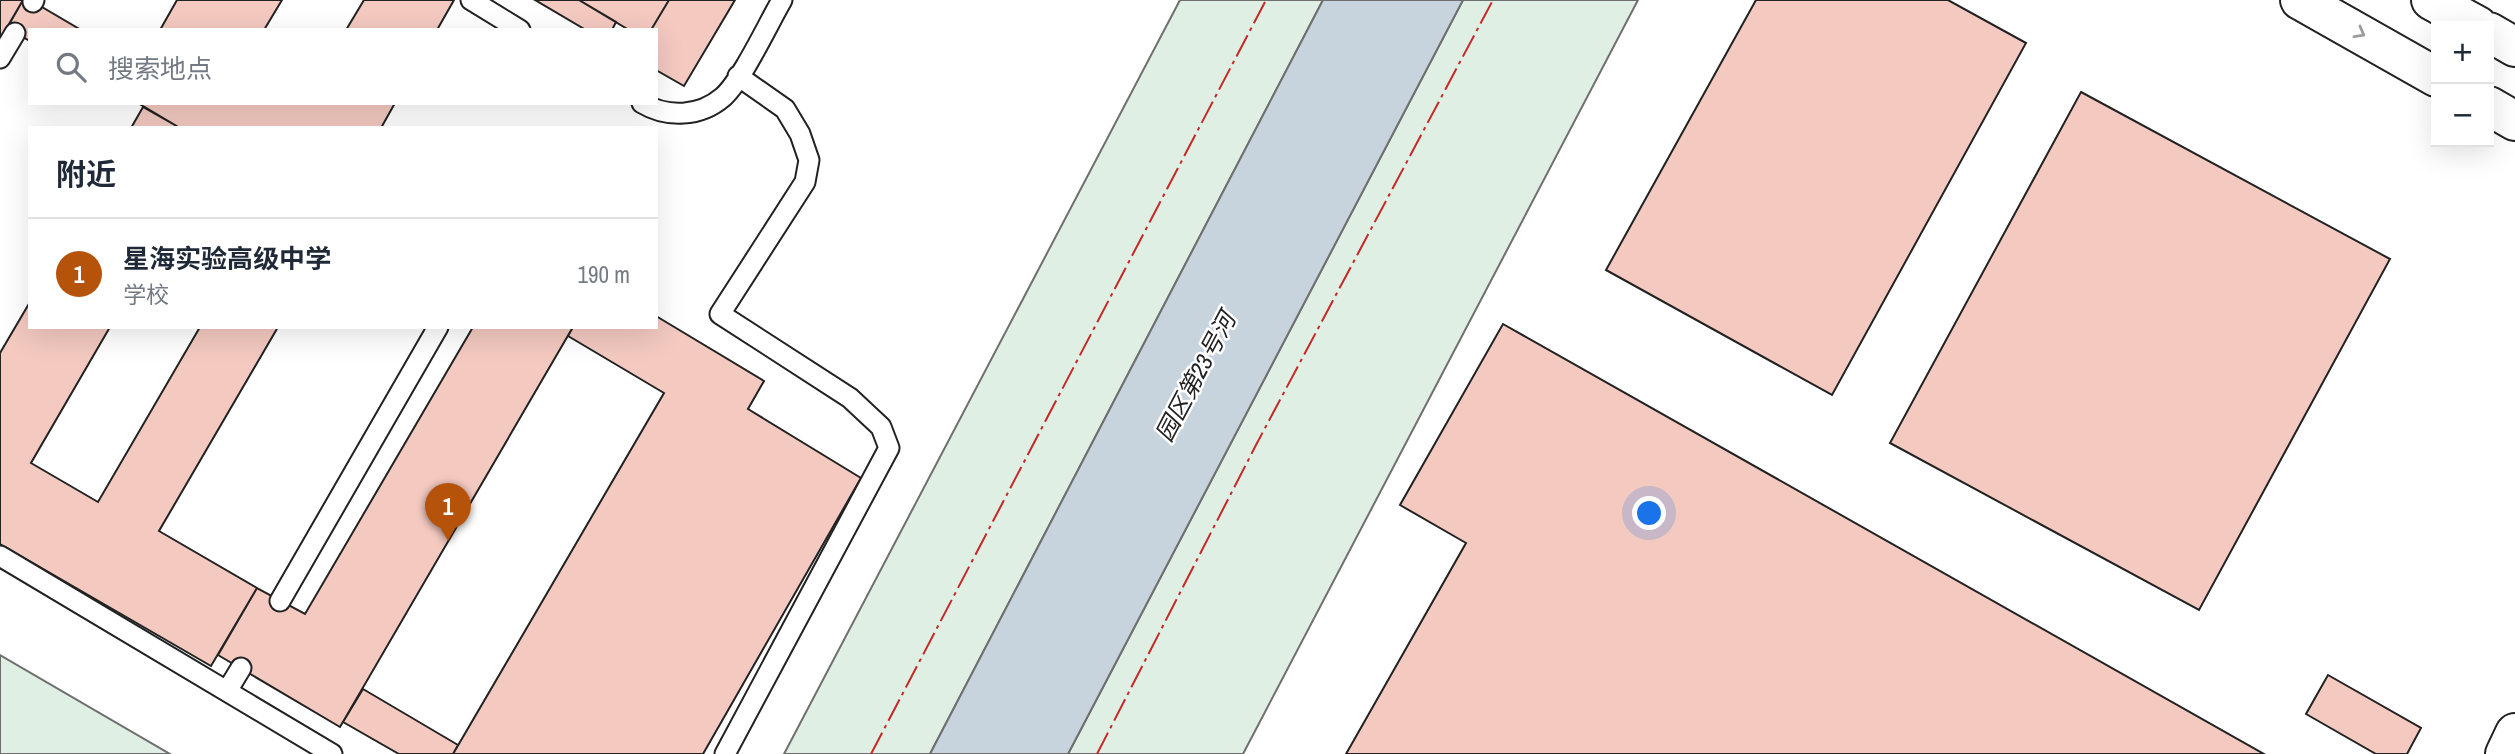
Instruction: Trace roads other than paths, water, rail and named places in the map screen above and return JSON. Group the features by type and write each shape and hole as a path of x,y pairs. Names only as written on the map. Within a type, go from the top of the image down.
{"main road":[{"path":"2300,0 2431,74"},
{"path":"2431,0 2469,21"},
{"path":"2494,35 2515,47"},
{"path":"2494,109 2515,121"},
{"path":"2505,754 2515,733"}],"lane":[{"path":"471,0 517,28"},
{"path":"645,105 668,113 689,114 708,108 724,96 782,0"},
{"path":"0,58 15,33"},
{"path":"725,754 889,448 881,427 850,398 720,314 804,182 810,160 800,134 785,109 738,76"},
{"path":"280,601 437,329"},
{"path":"0,556 332,754"},
{"path":"228,691 241,668"}],"water":[{"name":"园区第23号河","path":"1323,0 1463,0 1068,754 930,754"}],"place":[{"name":"星海实验高级中学","path":"448,541"}]}
